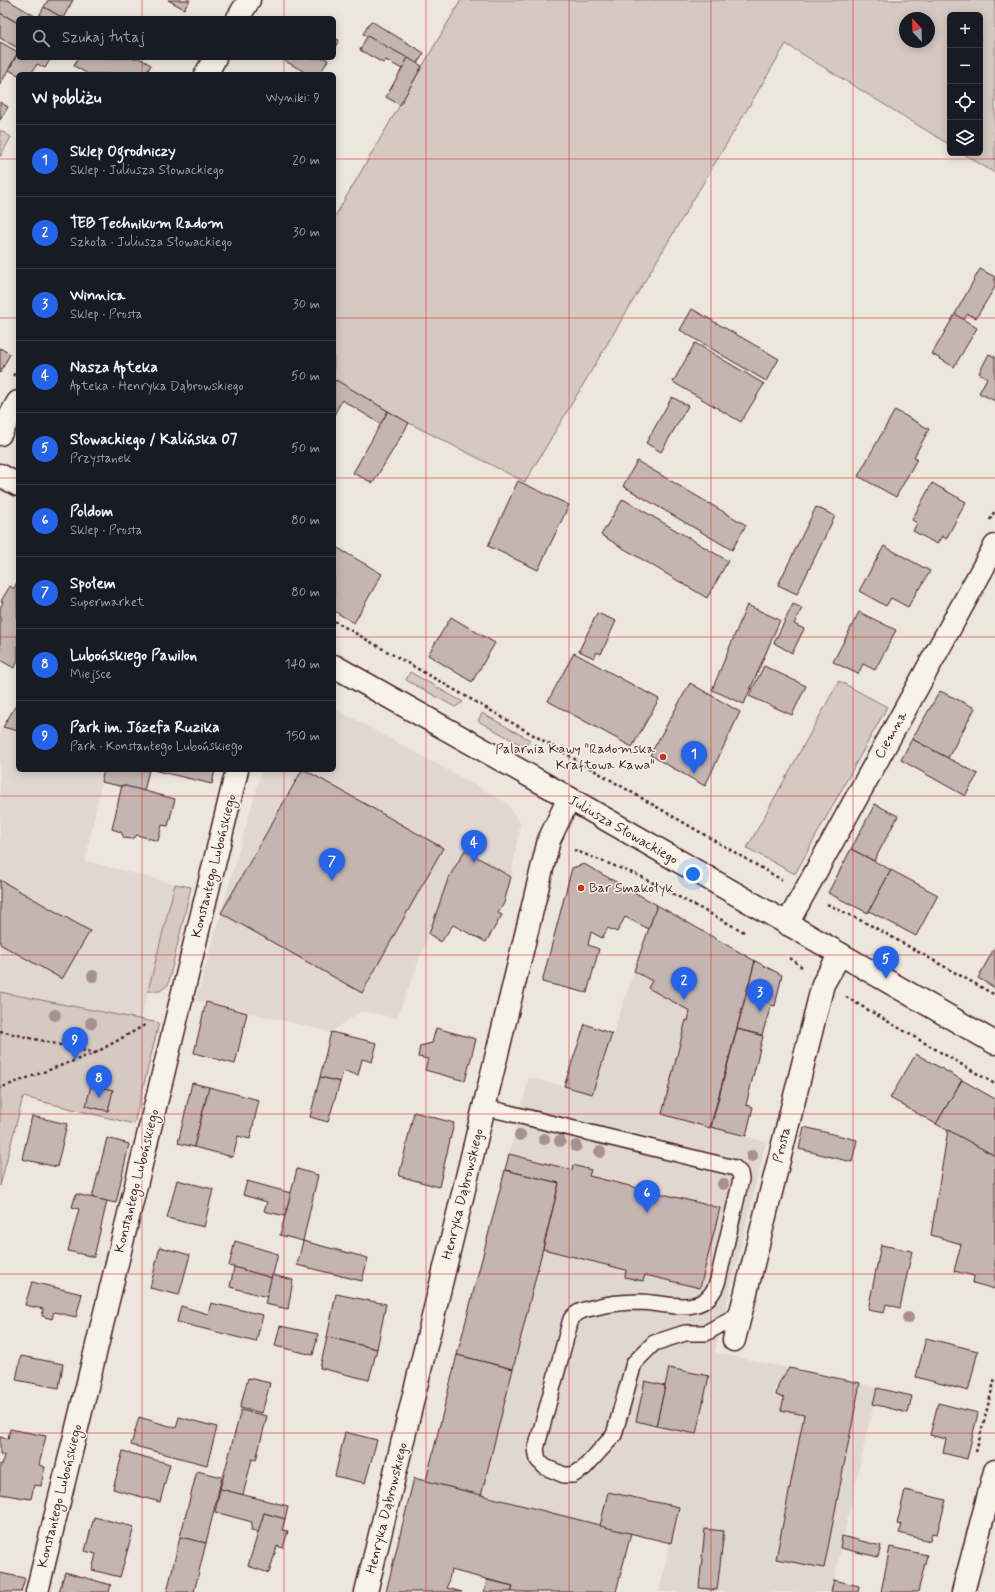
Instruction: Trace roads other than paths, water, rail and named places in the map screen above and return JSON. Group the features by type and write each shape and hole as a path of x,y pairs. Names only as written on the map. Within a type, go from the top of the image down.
{"street":[{"path":"239,16 249,0"},
{"path":"207,72 214,60"},
{"path":"0,434 16,406"},
{"path":"0,475 16,484"},
{"name":"Ciemna","path":"787,924 806,892 995,546"},
{"name":"Juliusza Słowackiego","path":"336,667 569,798 995,1043"},
{"name":"Konstantego Lubońskiego","path":"37,1592 237,772"},
{"name":"Henryka Dąbrowskiego","path":"366,1592 549,840 569,798"},
{"name":"Prosta","path":"734,1340 739,1314 824,984 840,954"},
{"path":"963,1592 995,1471"}],"lane":[{"path":"484,1107 735,1168 740,1173 741,1179 716,1290 708,1300 700,1304 683,1307 640,1302 601,1306 575,1313 571,1319 536,1449 538,1460 546,1467 564,1475 573,1475 584,1468 614,1435 634,1363 654,1343 685,1333 706,1333 739,1314"}],"place":[{"name":"Palarnia Kawy \"Radomska Kraftowa Kawa\"","path":"663,757"},
{"name":"Sklep Ogrodniczy","path":"694,774"},
{"name":"Nasza Apteka","path":"474,863"},
{"name":"Społem","path":"332,881"},
{"name":"Bar Smakołyk","path":"581,888"},
{"name":"Słowackiego / Kalińska 07","path":"886,979"},
{"name":"TEB Technikum Radom","path":"684,1000"},
{"name":"Winnica","path":"760,1012"},
{"name":"Park im. Józefa Ruzika","path":"75,1060"},
{"name":"Lubońskiego Pawilon","path":"99,1098"},
{"name":"Poldom","path":"647,1213"}]}
